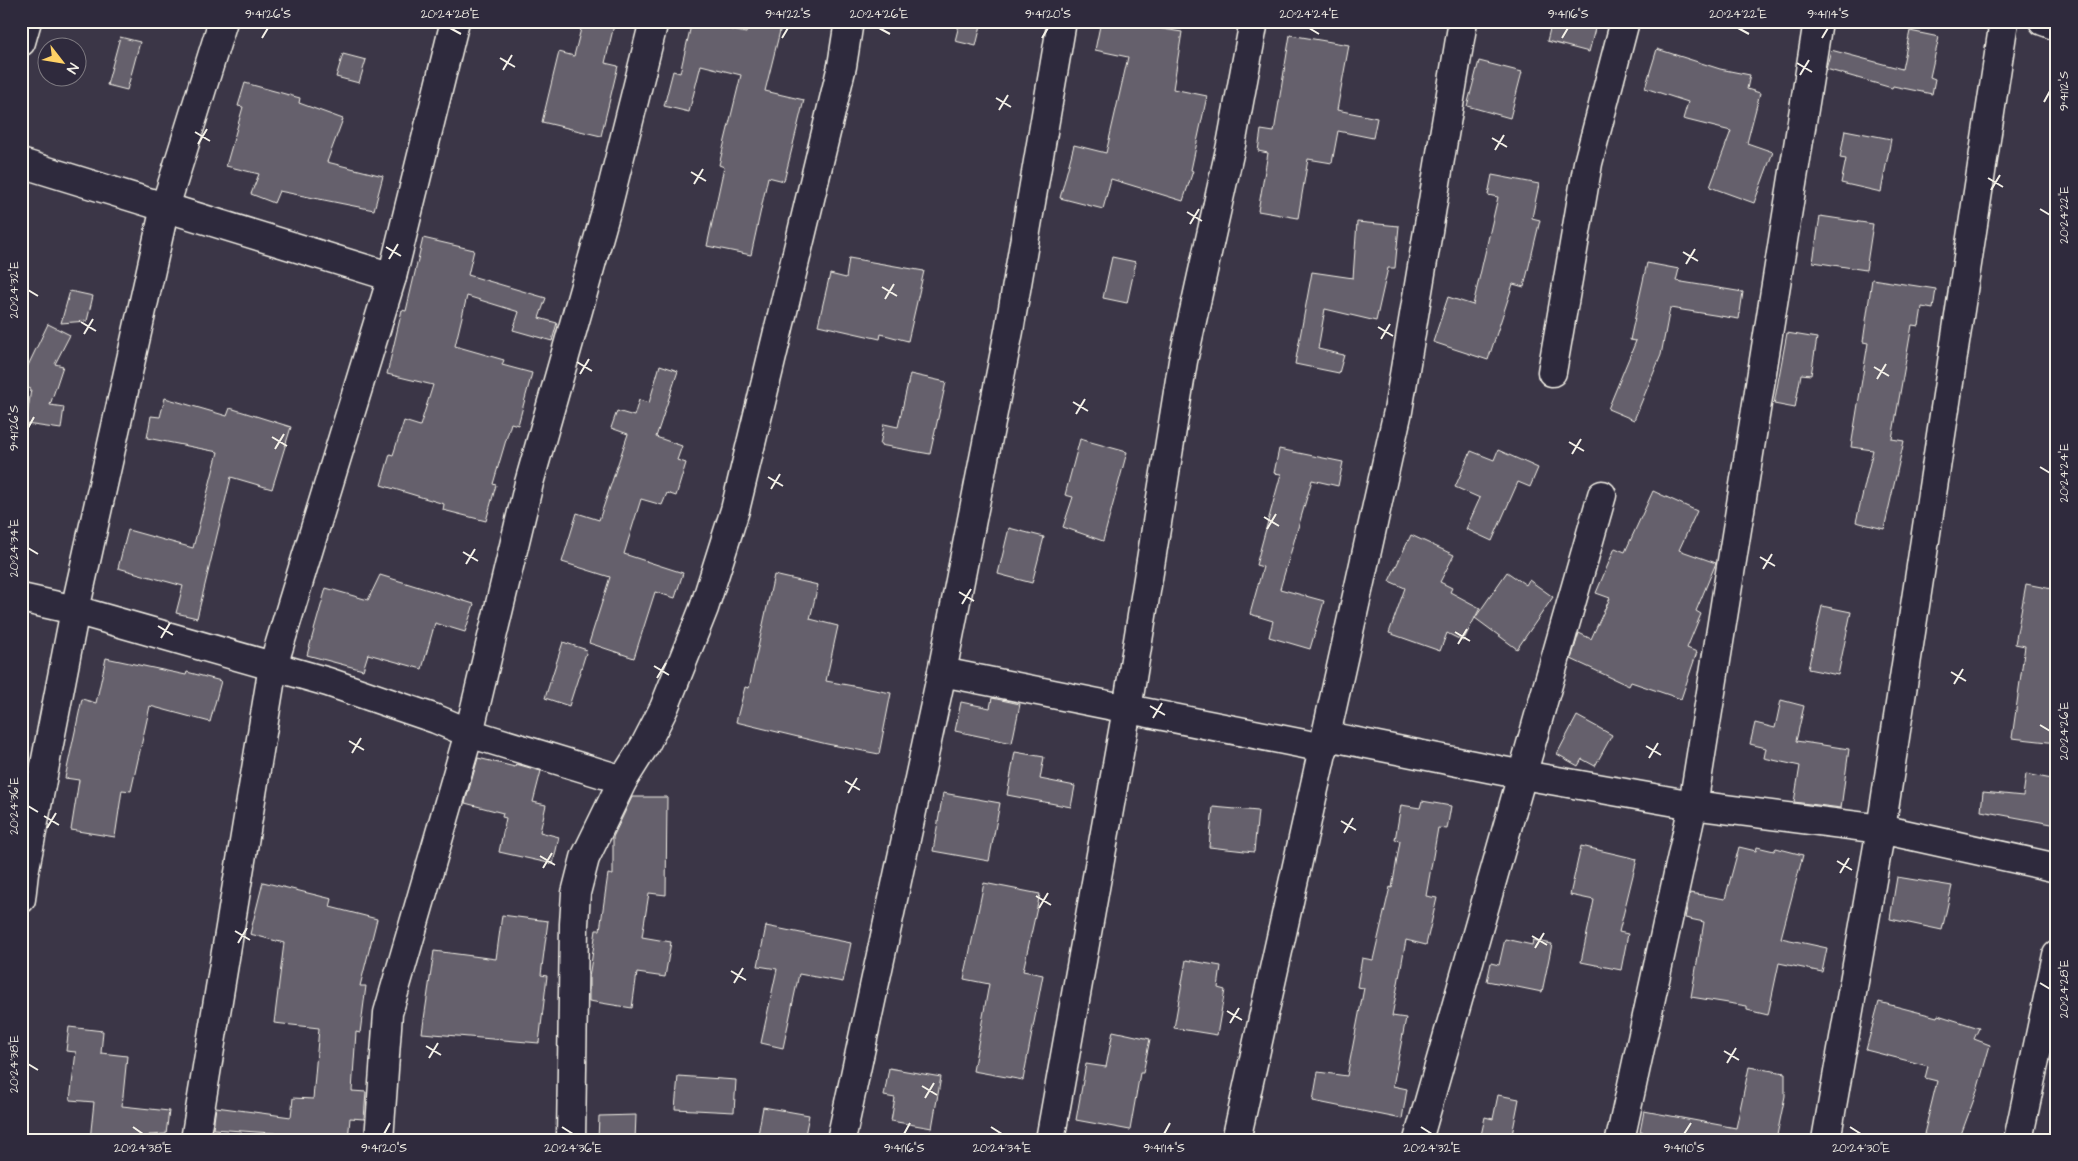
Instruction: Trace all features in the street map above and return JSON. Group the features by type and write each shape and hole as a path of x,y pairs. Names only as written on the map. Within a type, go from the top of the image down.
{"street":[{"path":"21,42 28,21"},
{"path":"21,900 24,873 75,610 165,207 223,21"},
{"path":"196,1140 273,666 392,277 455,21"},
{"path":"380,1140 388,1013 469,733 529,482 608,208 654,21"},
{"path":"571,1140 576,893 585,858 623,780 645,745 664,708 704,608 735,510 842,66 849,21"},
{"path":"841,1140 942,672 1009,331 1062,21"},
{"path":"1050,1140 1127,709 1183,361 1231,145 1254,21"},
{"path":"1236,1140 1326,742 1398,411 1463,21"},
{"path":"1552,372 1588,164 1625,21"},
{"path":"1620,1140 1693,805 1818,21"},
{"path":"1826,1140 1881,828 2004,21"},
{"path":"2043,21 2057,26"},
{"path":"21,163 392,277"},
{"path":"1418,1140 1602,495"},
{"path":"21,598 75,610 273,666 436,719 469,733 623,780"},
{"path":"942,672 1127,709 1693,805 1881,828 2057,868"},
{"path":"2018,1140 2057,955"}],"building":[{"path":"583,21 615,21 605,63 618,66 601,136 542,122 559,52 574,56"},
{"path":"692,21 746,33 749,21 781,27 765,91 804,100 784,181 768,177 751,255 707,246 724,167 719,165 741,75 701,65 689,112 664,106 673,71 680,73"},
{"path":"960,21 982,21 976,46 955,41"},
{"path":"1101,21 1146,21 1145,26 1182,32 1173,89 1207,96 1191,170 1193,171 1183,201 1111,179 1103,209 1060,198 1074,145 1106,153 1128,57 1095,50"},
{"path":"1552,21 1597,21 1589,52 1547,41"},
{"path":"1910,31 1939,37 1930,77 1935,79 1932,94 1893,86 1892,88 1826,69 1831,50 1902,69"},
{"path":"1290,35 1349,45 1337,110 1377,118 1373,138 1338,131 1332,163 1308,159 1298,218 1258,211 1268,153 1258,151 1261,130 1274,132"},
{"path":"120,37 140,42 127,90 107,85"},
{"path":"1657,49 1720,69 1750,75 1747,89 1760,93 1747,143 1773,152 1754,203 1710,187 1731,131 1683,119 1688,102 1645,88"},
{"path":"343,54 366,60 359,83 336,77"},
{"path":"1479,61 1522,72 1510,118 1467,106"},
{"path":"245,83 300,98 299,103 343,119 327,162 383,176 374,210 279,191 274,203 251,194 259,174 226,166 243,107 238,106"},
{"path":"1845,130 1891,139 1881,192 1841,183 1846,159 1840,158"},
{"path":"1492,175 1539,184 1532,218 1540,220 1524,287 1513,284 1488,360 1433,342 1448,297 1473,305 1498,197 1488,195"},
{"path":"1820,216 1873,224 1866,270 1813,262"},
{"path":"1357,222 1399,226 1395,268 1388,268 1376,321 1325,309 1318,349 1344,355 1339,373 1295,364 1312,272 1353,278"},
{"path":"423,238 474,250 468,275 546,298 539,318 557,323 552,341 513,330 519,312 467,296 455,346 504,360 502,365 532,373 518,425 511,423 493,484 496,485 486,521 443,510 444,504 381,485 390,454 393,455 404,421 420,426 433,385 387,374 402,310 406,311"},
{"path":"1112,257 1136,262 1127,303 1103,298"},
{"path":"849,258 924,271 908,341 881,334 880,339 818,325 830,274 846,278"},
{"path":"1647,263 1679,269 1676,281 1743,292 1739,319 1670,308 1661,355 1634,420 1608,409 1636,341 1630,340"},
{"path":"1872,279 1936,289 1933,309 1922,307 1919,326 1912,325 1892,439 1904,441 1884,529 1856,522 1873,450 1851,447 1868,343 1863,342"},
{"path":"70,291 93,296 87,321 61,323"},
{"path":"48,324 70,335 55,364 63,366 50,405 64,407 61,429 26,424 31,389 21,385 21,380"},
{"path":"1787,333 1817,338 1811,375 1801,374 1795,408 1774,404"},
{"path":"660,365 678,371 656,437 682,446 677,460 686,463 676,496 667,493 662,505 641,499 624,554 683,573 675,598 655,592 634,658 589,643 610,577 562,562 577,513 599,520 628,434 611,428 617,411 634,416 639,400 649,403"},
{"path":"910,374 946,382 930,454 880,445 884,424 898,427"},
{"path":"165,398 227,416 230,408 291,427 272,489 231,477 197,618 176,613 183,586 118,568 128,530 193,548 218,452 147,438 151,416 160,417"},
{"path":"1080,439 1127,452 1103,541 1063,527 1073,497 1065,495"},
{"path":"1279,449 1343,462 1338,486 1312,480 1280,589 1324,601 1310,649 1269,637 1273,621 1250,614 1263,567 1256,565 1281,474 1274,473"},
{"path":"1498,450 1538,468 1530,487 1518,482 1492,541 1466,529 1480,498 1455,487 1471,451 1494,460"},
{"path":"1653,491 1697,511 1679,550 1716,563 1696,611 1701,614 1687,648 1697,652 1681,699 1631,682 1629,686 1571,659 1579,633 1591,639 1610,598 1596,593 1615,548 1625,552"},
{"path":"1009,528 1044,537 1032,583 998,574"},
{"path":"1411,535 1454,555 1440,582 1452,588 1450,592 1480,608 1463,641 1447,633 1440,651 1389,633 1405,588 1389,581"},
{"path":"1507,572 1526,585 1529,580 1553,597 1517,649 1475,618"},
{"path":"380,575 474,604 465,632 435,623 422,669 368,654 363,670 307,655 326,588 368,600"},
{"path":"774,575 818,585 810,619 838,626 826,681 891,693 879,754 827,744 736,722 745,687 749,688"},
{"path":"2026,584 2057,590 2057,743 2012,738 2025,646 2015,644"},
{"path":"1822,606 1851,612 1838,675 1808,669"},
{"path":"563,642 587,650 569,706 545,698"},
{"path":"106,658 186,675 187,672 221,681 210,722 150,706 131,791 122,790 115,837 71,830 79,780 65,778 82,699 96,703"},
{"path":"992,698 1020,704 1012,743 955,731 961,702 990,708"},
{"path":"1781,700 1804,706 1796,741 1849,749 1841,808 1794,802 1800,766 1764,758 1766,748 1750,744 1755,723 1775,728"},
{"path":"1577,716 1612,735 1595,766 1582,759 1578,766 1557,754"},
{"path":"1015,752 1044,757 1040,779 1075,786 1071,807 1007,795"},
{"path":"478,758 515,767 516,764 541,771 533,802 546,805 540,832 559,837 553,864 499,852 506,818 502,817 503,813 465,803"},
{"path":"2026,774 2057,780 2057,825 1981,811 1983,792 2023,796"},
{"path":"943,793 1000,803 989,861 933,851"},
{"path":"632,797 667,797 666,895 649,893 642,937 671,942 665,977 637,973 632,1008 589,1001 589,978 596,930 600,930 608,874 613,875 613,837"},
{"path":"1422,801 1451,806 1447,829 1438,828 1426,896 1437,898 1426,945 1406,940 1392,1016 1406,1018 1393,1086 1407,1089 1402,1119 1313,1101 1318,1072 1347,1076 1364,988 1357,987 1362,958 1373,960 1390,887 1392,888 1400,841 1395,840 1401,805 1420,808"},
{"path":"1213,807 1258,811 1254,852 1209,847"},
{"path":"1581,846 1637,859 1619,932 1628,934 1621,970 1581,962 1594,900 1570,895"},
{"path":"1739,847 1756,851 1757,847 1774,851 1776,848 1803,855 1781,938 1827,948 1822,972 1779,963 1768,1015 1747,1010 1747,1006 1691,997 1704,922 1685,918 1690,893 1725,899"},
{"path":"1897,877 1952,886 1942,930 1890,919"},
{"path":"263,882 332,899 330,907 377,919 360,986 366,986 360,1033 356,1032 352,1091 366,1092 364,1119 350,1118 348,1140 285,1140 286,1134 213,1129 216,1107 291,1117 293,1098 313,1099 319,1028 274,1023 284,943 250,934"},
{"path":"984,883 1040,894 1023,971 1043,975 1023,1080 973,1071 989,984 964,979"},
{"path":"502,915 548,921 541,975 547,976 539,1043 422,1033 434,951 496,959"},
{"path":"766,926 851,943 843,982 799,974 783,1048 761,1043 777,969 758,966"},
{"path":"1505,939 1532,945 1533,940 1552,944 1542,992 1487,981 1491,963 1499,965"},
{"path":"1186,960 1221,966 1218,988 1225,990 1217,1035 1174,1028"},
{"path":"1879,1002 1937,1017 1938,1015 1979,1028 1974,1039 1990,1045 1977,1091 1959,1140 1933,1140 1924,1134 1937,1081 1925,1078 1928,1066 1866,1050"},
{"path":"69,1027 103,1031 101,1053 127,1056 122,1106 169,1111 166,1134 149,1135 148,1140 90,1140 94,1102 70,1100 76,1052 66,1051"},
{"path":"1113,1031 1150,1039 1143,1073 1140,1073 1130,1130 1076,1120 1086,1064 1106,1067"},
{"path":"1749,1067 1785,1073 1785,1096 1776,1140 1683,1140 1640,1132 1644,1111 1736,1128"},
{"path":"889,1068 941,1077 932,1128 891,1121 895,1098 884,1096"},
{"path":"678,1076 736,1080 734,1112 675,1109"},
{"path":"1498,1095 1519,1099 1511,1140 1480,1140 1485,1117 1493,1119"},
{"path":"763,1107 809,1115 804,1140 757,1140"},
{"path":"636,1115 635,1140 598,1140 599,1116"}]}
